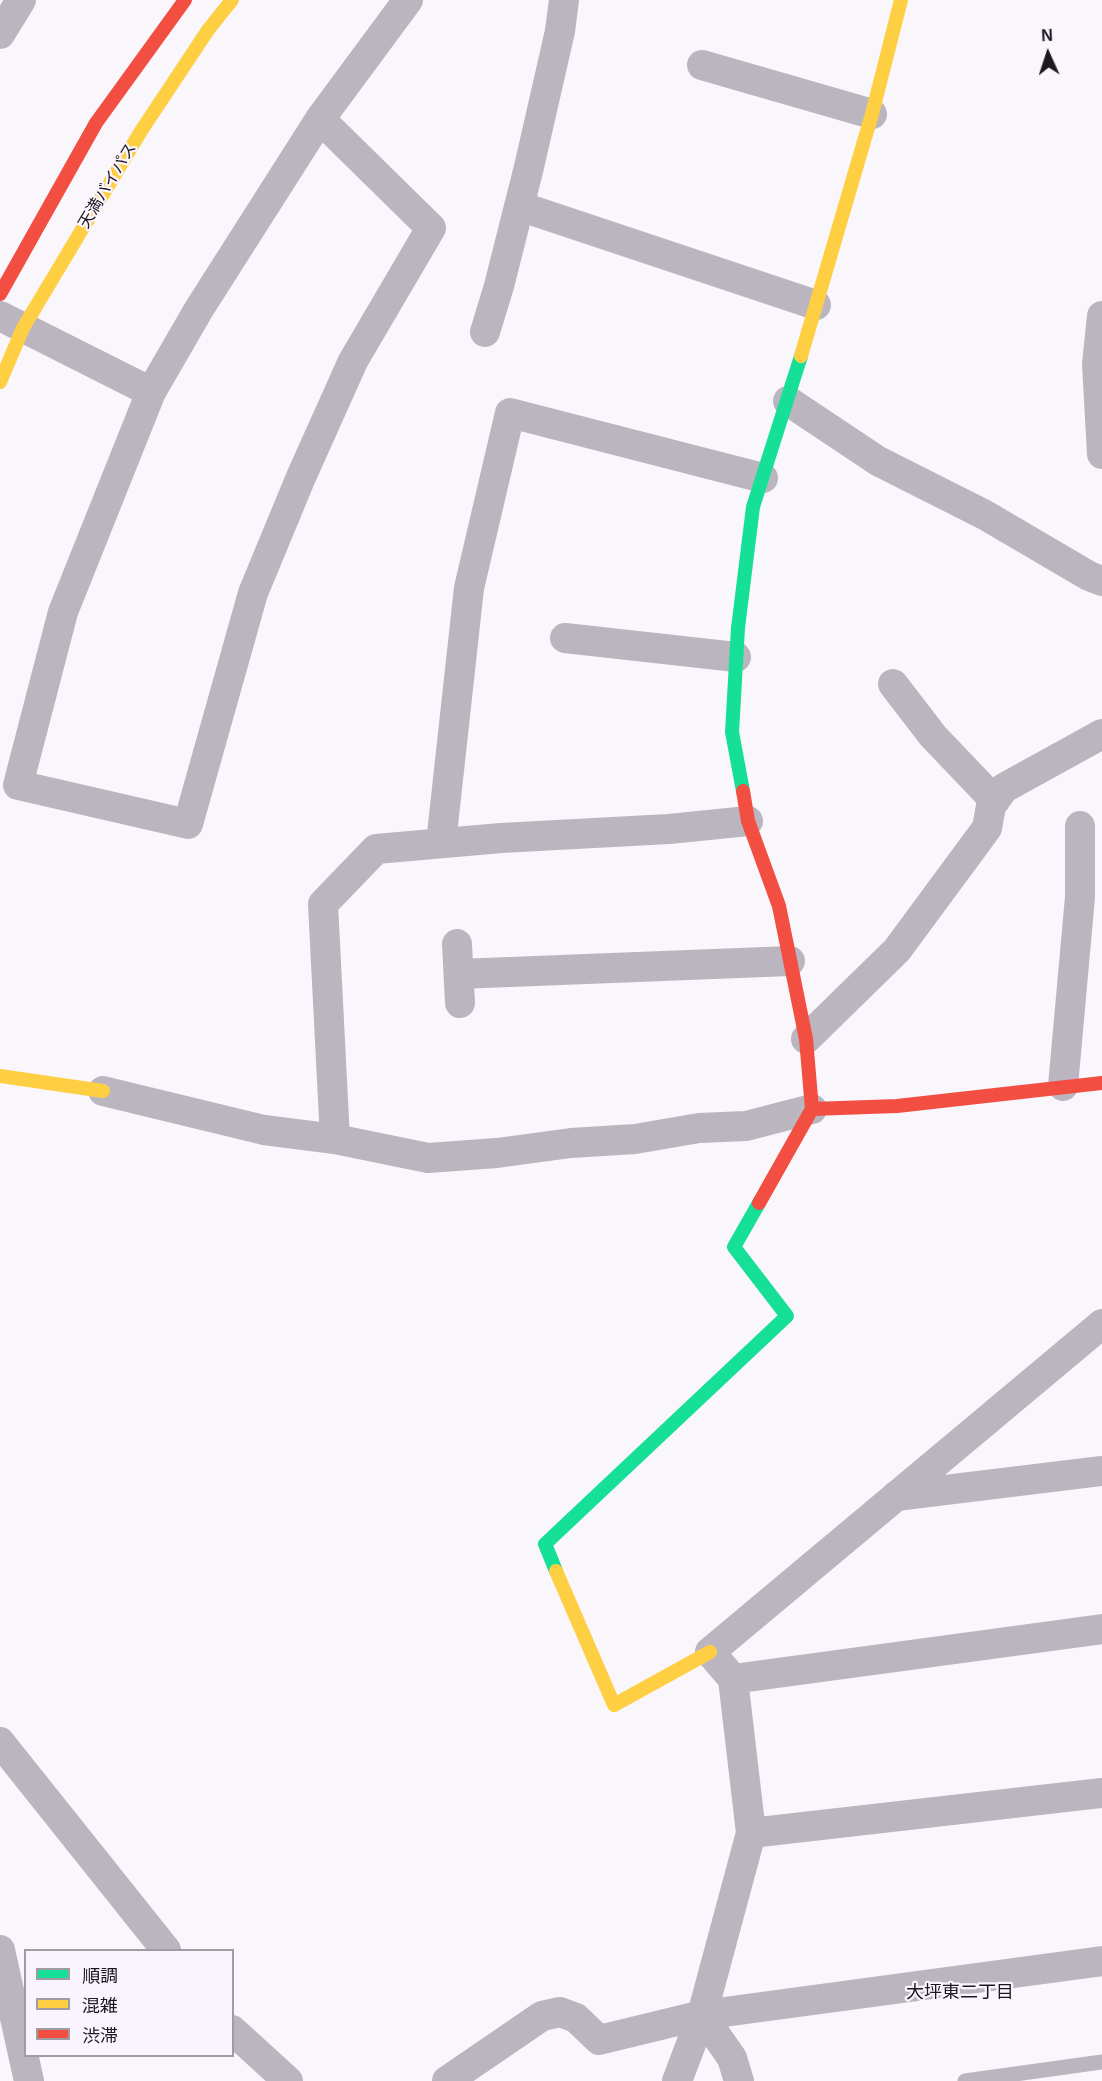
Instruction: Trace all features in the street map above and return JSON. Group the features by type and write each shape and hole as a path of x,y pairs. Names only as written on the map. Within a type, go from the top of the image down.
{"main road":[{"path":"0,294 96,123 185,0"},
{"name":"天満バイパス","path":"0,382 12,322 208,30 232,0"},
{"path":"710,1652 614,1705 545,1544 787,1316 734,1247 812,1109 806,1039 779,906 748,821 732,732 738,628 753,507 788,401 872,114 901,0"},
{"path":"0,1076 103,1090"},
{"path":"812,1109 897,1106 1102,1083"}],"street":[{"path":"0,34 21,0"},
{"path":"320,119 431,228 353,361 301,477 253,593 188,824 18,785 63,612 151,392 199,309 320,119 408,0"},
{"path":"485,332 500,286 560,31 564,0"},
{"path":"702,65 872,114"},
{"path":"519,206 816,305"},
{"path":"1102,316 1097,364 1102,454"},
{"path":"12,322 151,392"},
{"path":"788,401 878,461 985,515 1089,576 1102,581"},
{"path":"441,843 469,588 510,412 763,478"},
{"path":"565,638 736,657"},
{"path":"893,684 933,736 995,801"},
{"path":"806,1039 897,950 987,828 991,806 1004,788 1102,734"},
{"path":"335,1138 323,904 376,849 669,830 748,821"},
{"path":"1063,1086 1080,897 1080,826"},
{"path":"457,944 460,1003"},
{"path":"459,974 790,961"},
{"path":"103,1090 264,1130 335,1138 428,1158 497,1153 571,1143 635,1139 699,1128 746,1126 812,1109"},
{"path":"677,2081 702,2015 752,1833 733,1679 710,1652 1102,1324"},
{"path":"896,1496 1102,1470"},
{"path":"733,1679 1102,1629"},
{"path":"0,1743 165,1949"},
{"path":"752,1833 1102,1793"},
{"path":"0,1950 29,2081"},
{"path":"447,2081 542,2016 560,2012 576,2018 599,2040 702,2015 1102,1961"},
{"path":"702,2015 732,2058 739,2081"},
{"path":"234,2032 288,2081"}],"lane":[{"path":"965,2081 1102,2062"}],"traffic: fast":[{"path":"743,791 732,732 738,628 753,507 801,356"},
{"path":"556,1571 545,1544 787,1316 734,1247 759,1203"}],"traffic: slow":[{"path":"0,382 23,328 141,131 208,30 232,0"},
{"path":"801,356 872,114 901,0"},
{"path":"0,1076 103,1091"},
{"path":"556,1571 614,1705 710,1652"}],"traffic: jam":[{"path":"0,294 96,123 185,0"},
{"path":"743,791 748,821 779,906 806,1039 812,1109 759,1203"},
{"path":"812,1109 897,1106 1102,1083"}],"district":[{"name":"大坪東二丁目","path":"960,1993"}]}
